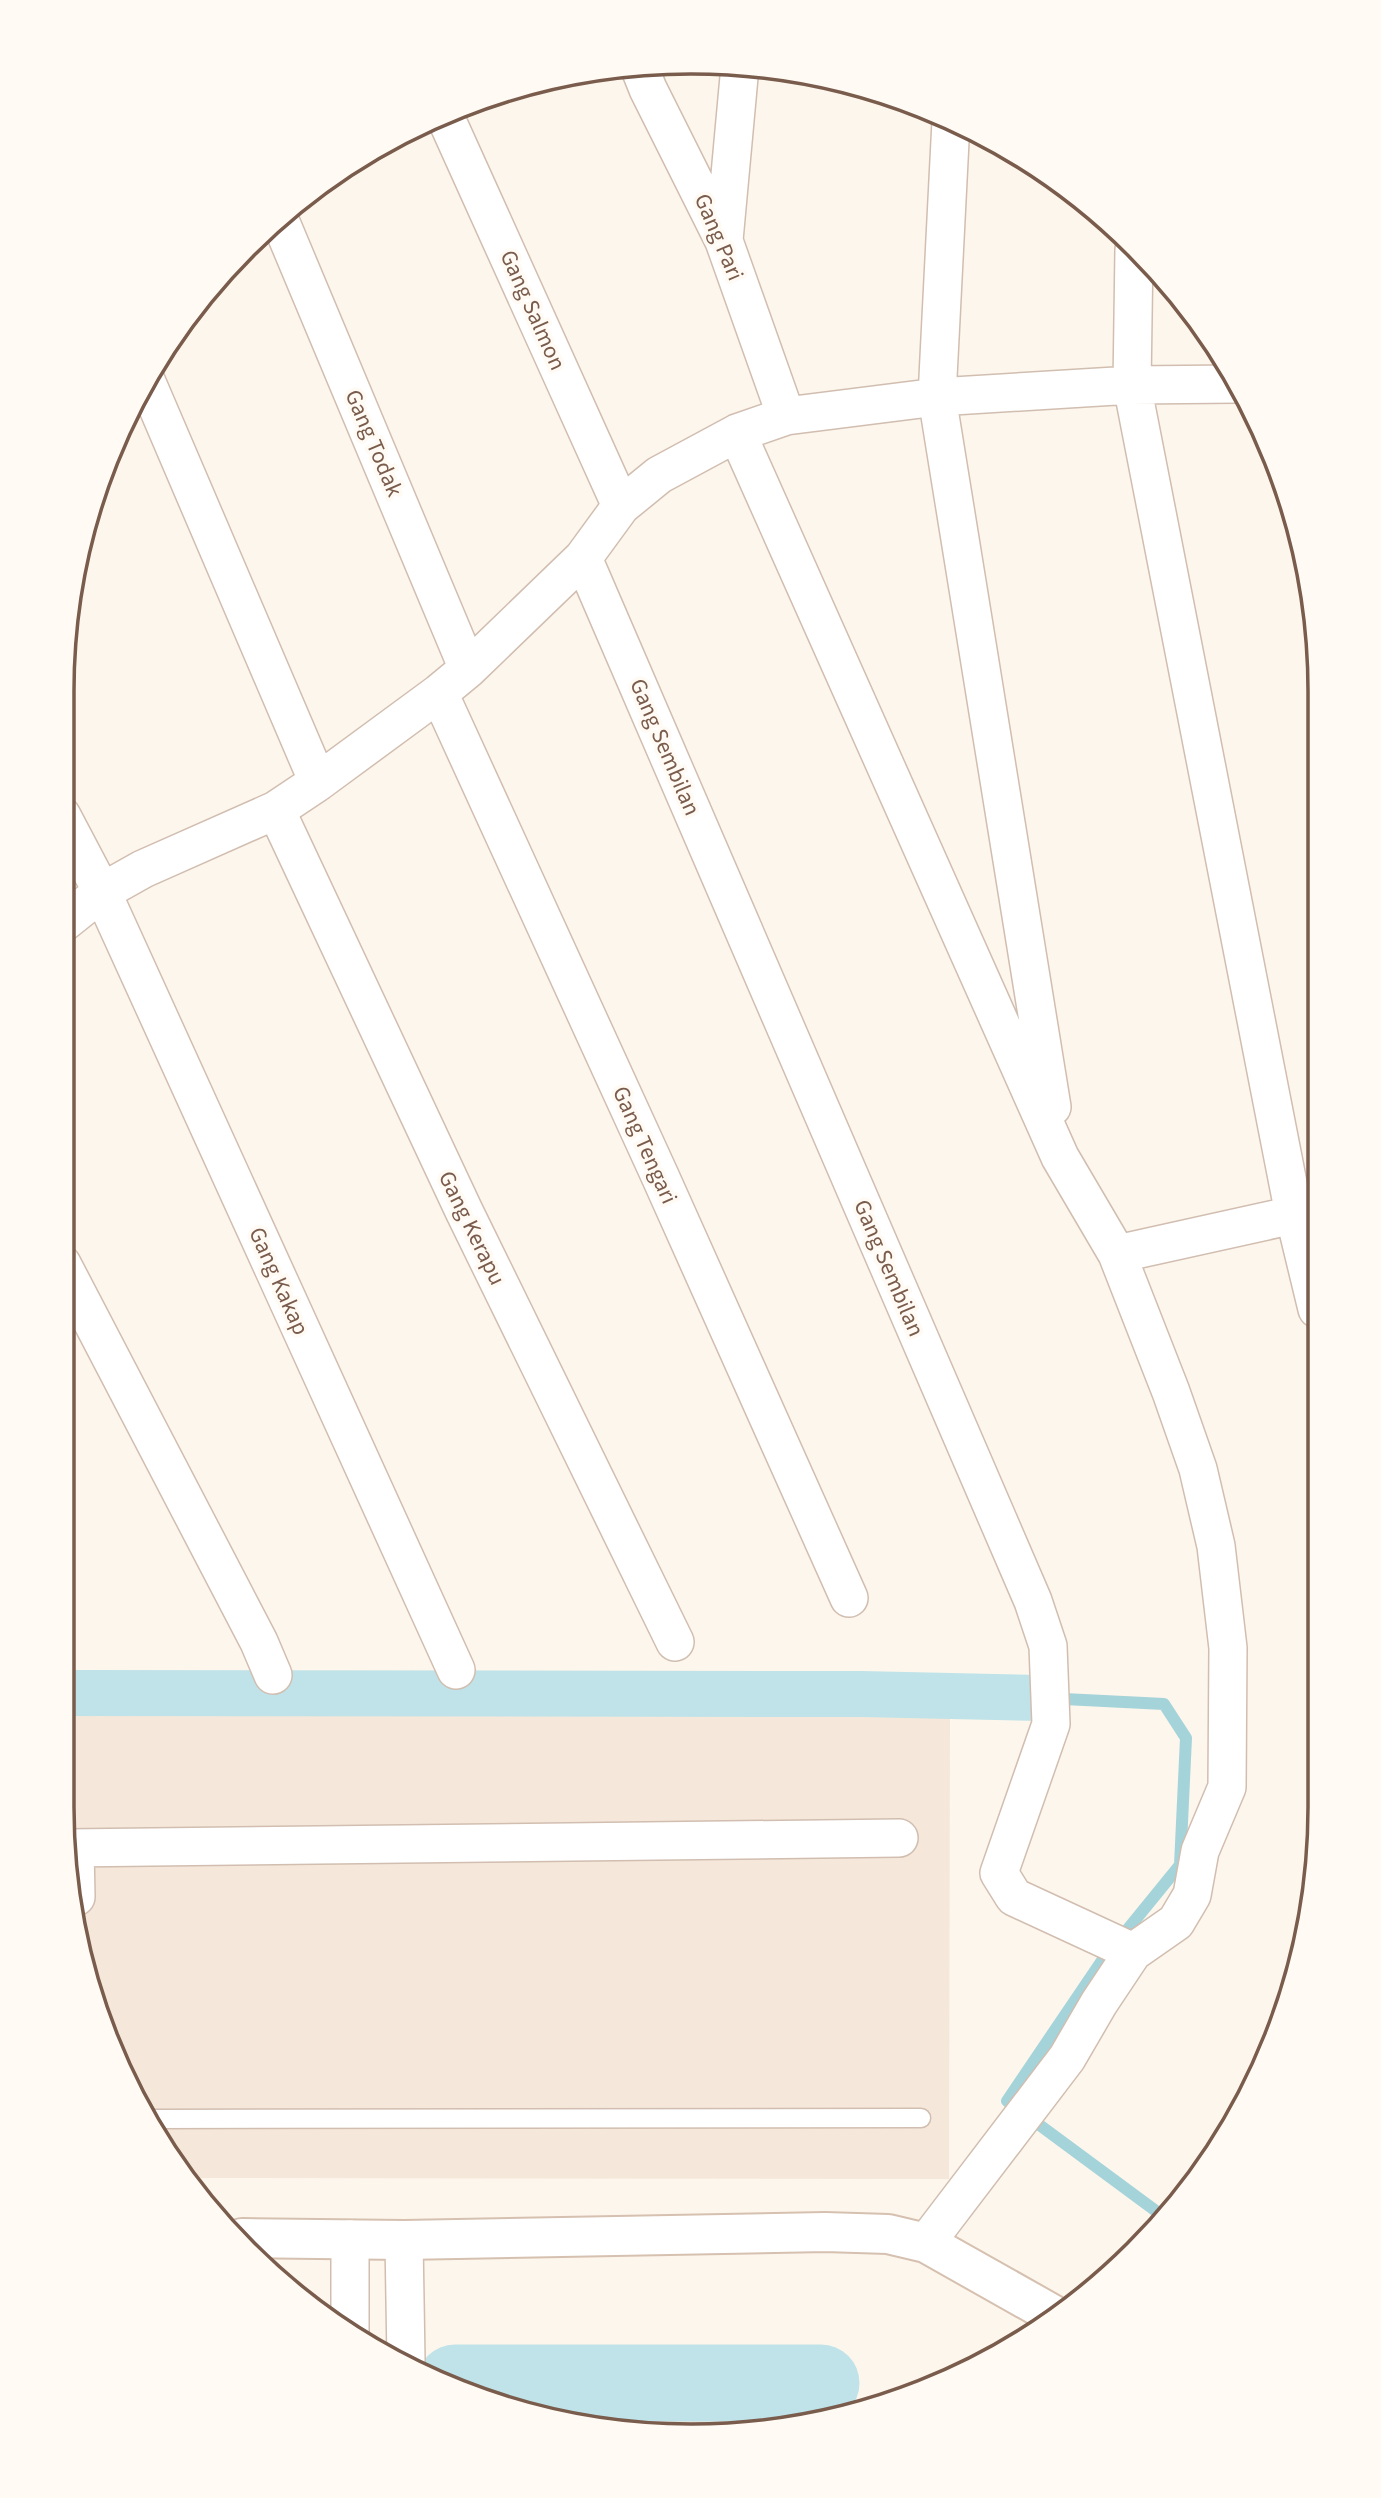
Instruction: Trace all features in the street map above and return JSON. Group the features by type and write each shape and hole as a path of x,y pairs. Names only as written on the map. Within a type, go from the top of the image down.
{"main road":[{"path":"249,2238 404,2240 864,2232 888,2234 926,2243 1047,2311"}],"street":[{"name":"Gang Pari","path":"643,76 724,241 786,416"},
{"path":"724,241 739,76"},
{"name":"Gang Salmon","path":"448,123 621,506"},
{"path":"950,131 937,397 1060,1157"},
{"name":"Gang Todak","path":"283,228 468,668"},
{"path":"1134,262 1132,385 1308,1236"},
{"path":"74,914 102,892 143,869 276,810 318,782 439,693 468,668 583,558 621,506 659,475 737,433 786,416 937,397 1132,385 1226,384"},
{"path":"151,392 318,782"},
{"path":"737,433 1060,1157 1117,1254 1198,1469 1216,1546 1228,1648 1227,1787 1200,1851 1192,1895 1176,1922 1119,1946 1099,2003 1067,2058 926,2243"},
{"name":"Gang Sembilan","path":"583,558 1033,1601 1048,1646 1051,1724 999,1873 1014,1897 1119,1946"},
{"name":"Gang Tengari","path":"439,693 849,1598"},
{"name":"Gang Kerapu","path":"276,810 464,1211 675,1642"},
{"name":"Gang Kakap","path":"74,839 102,892 456,1670"},
{"path":"1117,1254 1305,1212"},
{"path":"74,1287 259,1642 273,1675"},
{"path":"75,1848 899,1838"},
{"path":"351,2239 351,2323"},
{"path":"404,2240 406,2355"}],"lane":[{"path":"158,2119 921,2118"}],"shaded area":[{"path":"74,1715 950,1717 949,2179 197,2178 156,2116 137,2080 120,2044 95,1967 85,1928 75,1848"},
{"path":"606,2418 764,2420 690,2424"}],"waterway":[{"path":"74,1693 861,1694 1041,1698"},
{"path":"1064,1699 1164,1704 1186,1738 1180,1865 1101,1962 1007,2101 1156,2211"},
{"path":"468,2383 821,2383"}]}
